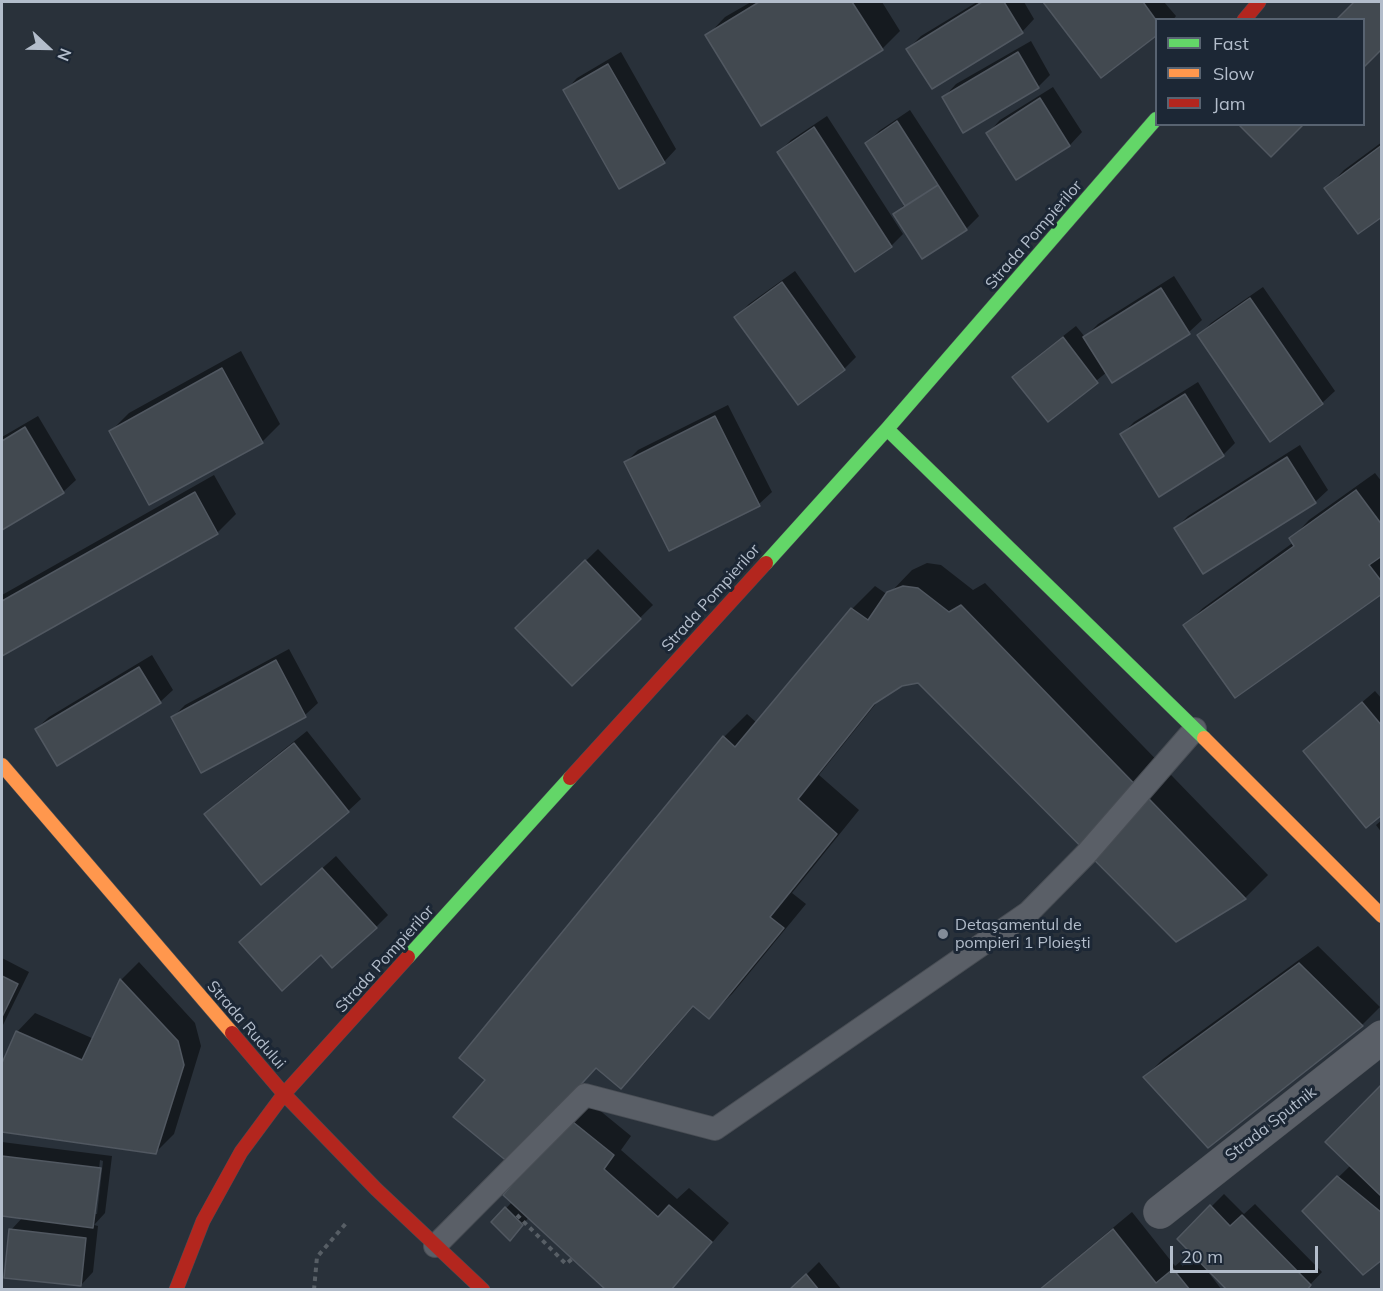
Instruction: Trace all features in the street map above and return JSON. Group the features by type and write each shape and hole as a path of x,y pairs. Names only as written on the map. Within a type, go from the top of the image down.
{"street":[{"path":"1246,18 1259,2"},
{"name":"Strada Pompierilor","path":"176,1290 203,1221 225,1181 241,1152 284,1094 887,429 1155,120"},
{"path":"887,429 1195,729 1382,916"},
{"name":"Strada Rudului","path":"2,765 284,1094 376,1189 483,1290"},
{"name":"Strada Sputnik","path":"1160,1212 1382,1037"}],"lane":[{"path":"435,1246 585,1095 715,1129 1029,912 1087,853 1195,729"}],"path":[{"path":"314,1290 317,1257 376,1189"},
{"path":"491,1189 566,1264 572,1259"}],"building":[{"path":"759,2 852,2 883,50 761,126 705,35"},
{"path":"982,2 1004,2 1023,33 932,89 906,49"},
{"path":"1043,2 1143,2 1155,19 1155,37 1101,78"},
{"path":"1354,2 1382,2 1382,49 1365,66 1365,18 1338,18"},
{"path":"1018,52 1039,88 963,133 942,97"},
{"path":"608,64 665,163 619,189 563,90"},
{"path":"1040,98 1070,146 1016,180 986,133"},
{"path":"897,121 938,185 905,206 865,143"},
{"path":"1240,126 1302,126 1271,157"},
{"path":"814,127 892,247 855,272 777,152"},
{"path":"1382,145 1382,217 1358,234 1324,188"},
{"path":"938,185 967,230 922,259 893,214"},
{"path":"782,282 845,370 798,405 734,317"},
{"path":"1161,288 1190,334 1112,383 1083,337"},
{"path":"1250,298 1323,404 1270,442 1197,335"},
{"path":"1063,337 1098,383 1048,422 1012,377"},
{"path":"222,368 263,443 149,505 109,431"},
{"path":"1185,394 1224,456 1159,497 1120,434"},
{"path":"715,416 760,506 669,551 624,462"},
{"path":"25,427 64,493 2,530 2,441"},
{"path":"1287,457 1316,503 1203,574 1174,528"},
{"path":"1356,490 1382,525 1382,556 1369,565 1382,582 1382,594 1235,698 1183,625 1294,546 1289,538"},
{"path":"195,492 218,534 2,656 2,601"},
{"path":"585,560 641,619 572,686 515,628"},
{"path":"903,586 918,588 949,612 961,605 1246,899 1176,942 918,683 902,686 874,704 798,799 837,834 770,917 784,928 709,1019 693,1006 621,1089 596,1068 509,1163 453,1117 485,1080 459,1058 723,736 735,747 851,608 868,620 887,592"},
{"path":"276,660 306,717 201,773 171,717"},
{"path":"139,667 161,703 57,766 35,729"},
{"path":"1362,702 1382,726 1382,815 1366,828 1303,751"},
{"path":"294,743 349,812 261,885 204,814"},
{"path":"322,868 377,928 332,968 321,955 282,991 239,942"},
{"path":"1299,963 1363,1026 1208,1148 1143,1077"},
{"path":"2,976 18,984 2,1017"},
{"path":"120,979 178,1041 184,1065 156,1154 2,1132 2,1063 16,1031 82,1060"},
{"path":"1382,1086 1382,1197 1325,1142"},
{"path":"568,1118 614,1155 604,1169 658,1217 669,1205 712,1242 671,1290 606,1290 503,1195"},
{"path":"2,1156 101,1168 93,1228 2,1216"},
{"path":"1337,1176 1382,1213 1382,1260 1363,1275 1302,1211"},
{"path":"1210,1205 1230,1226 1242,1215 1311,1285 1307,1290 1227,1290 1177,1239"},
{"path":"505,1207 523,1225 510,1241 491,1222"},
{"path":"9,1229 86,1238 81,1286 4,1278"},
{"path":"1113,1229 1156,1283 1173,1269 1190,1290 1039,1290"},
{"path":"806,1274 819,1290 789,1290"}],"traffic: fast":[{"path":"766,563 887,429 1155,120"},
{"path":"887,429 1204,738"},
{"path":"408,957 570,778"}],"traffic: slow":[{"path":"1204,738 1382,916"},
{"path":"2,765 232,1033"}],"traffic: jam":[{"path":"1246,18 1259,2"},
{"path":"570,778 766,563"},
{"path":"176,1290 203,1221 241,1152 284,1094 408,957"},
{"path":"232,1033 284,1094 376,1189 483,1290"}],"place":[{"name":"Detaşamentul de pompieri 1 Ploieşti","path":"943,934"}]}
